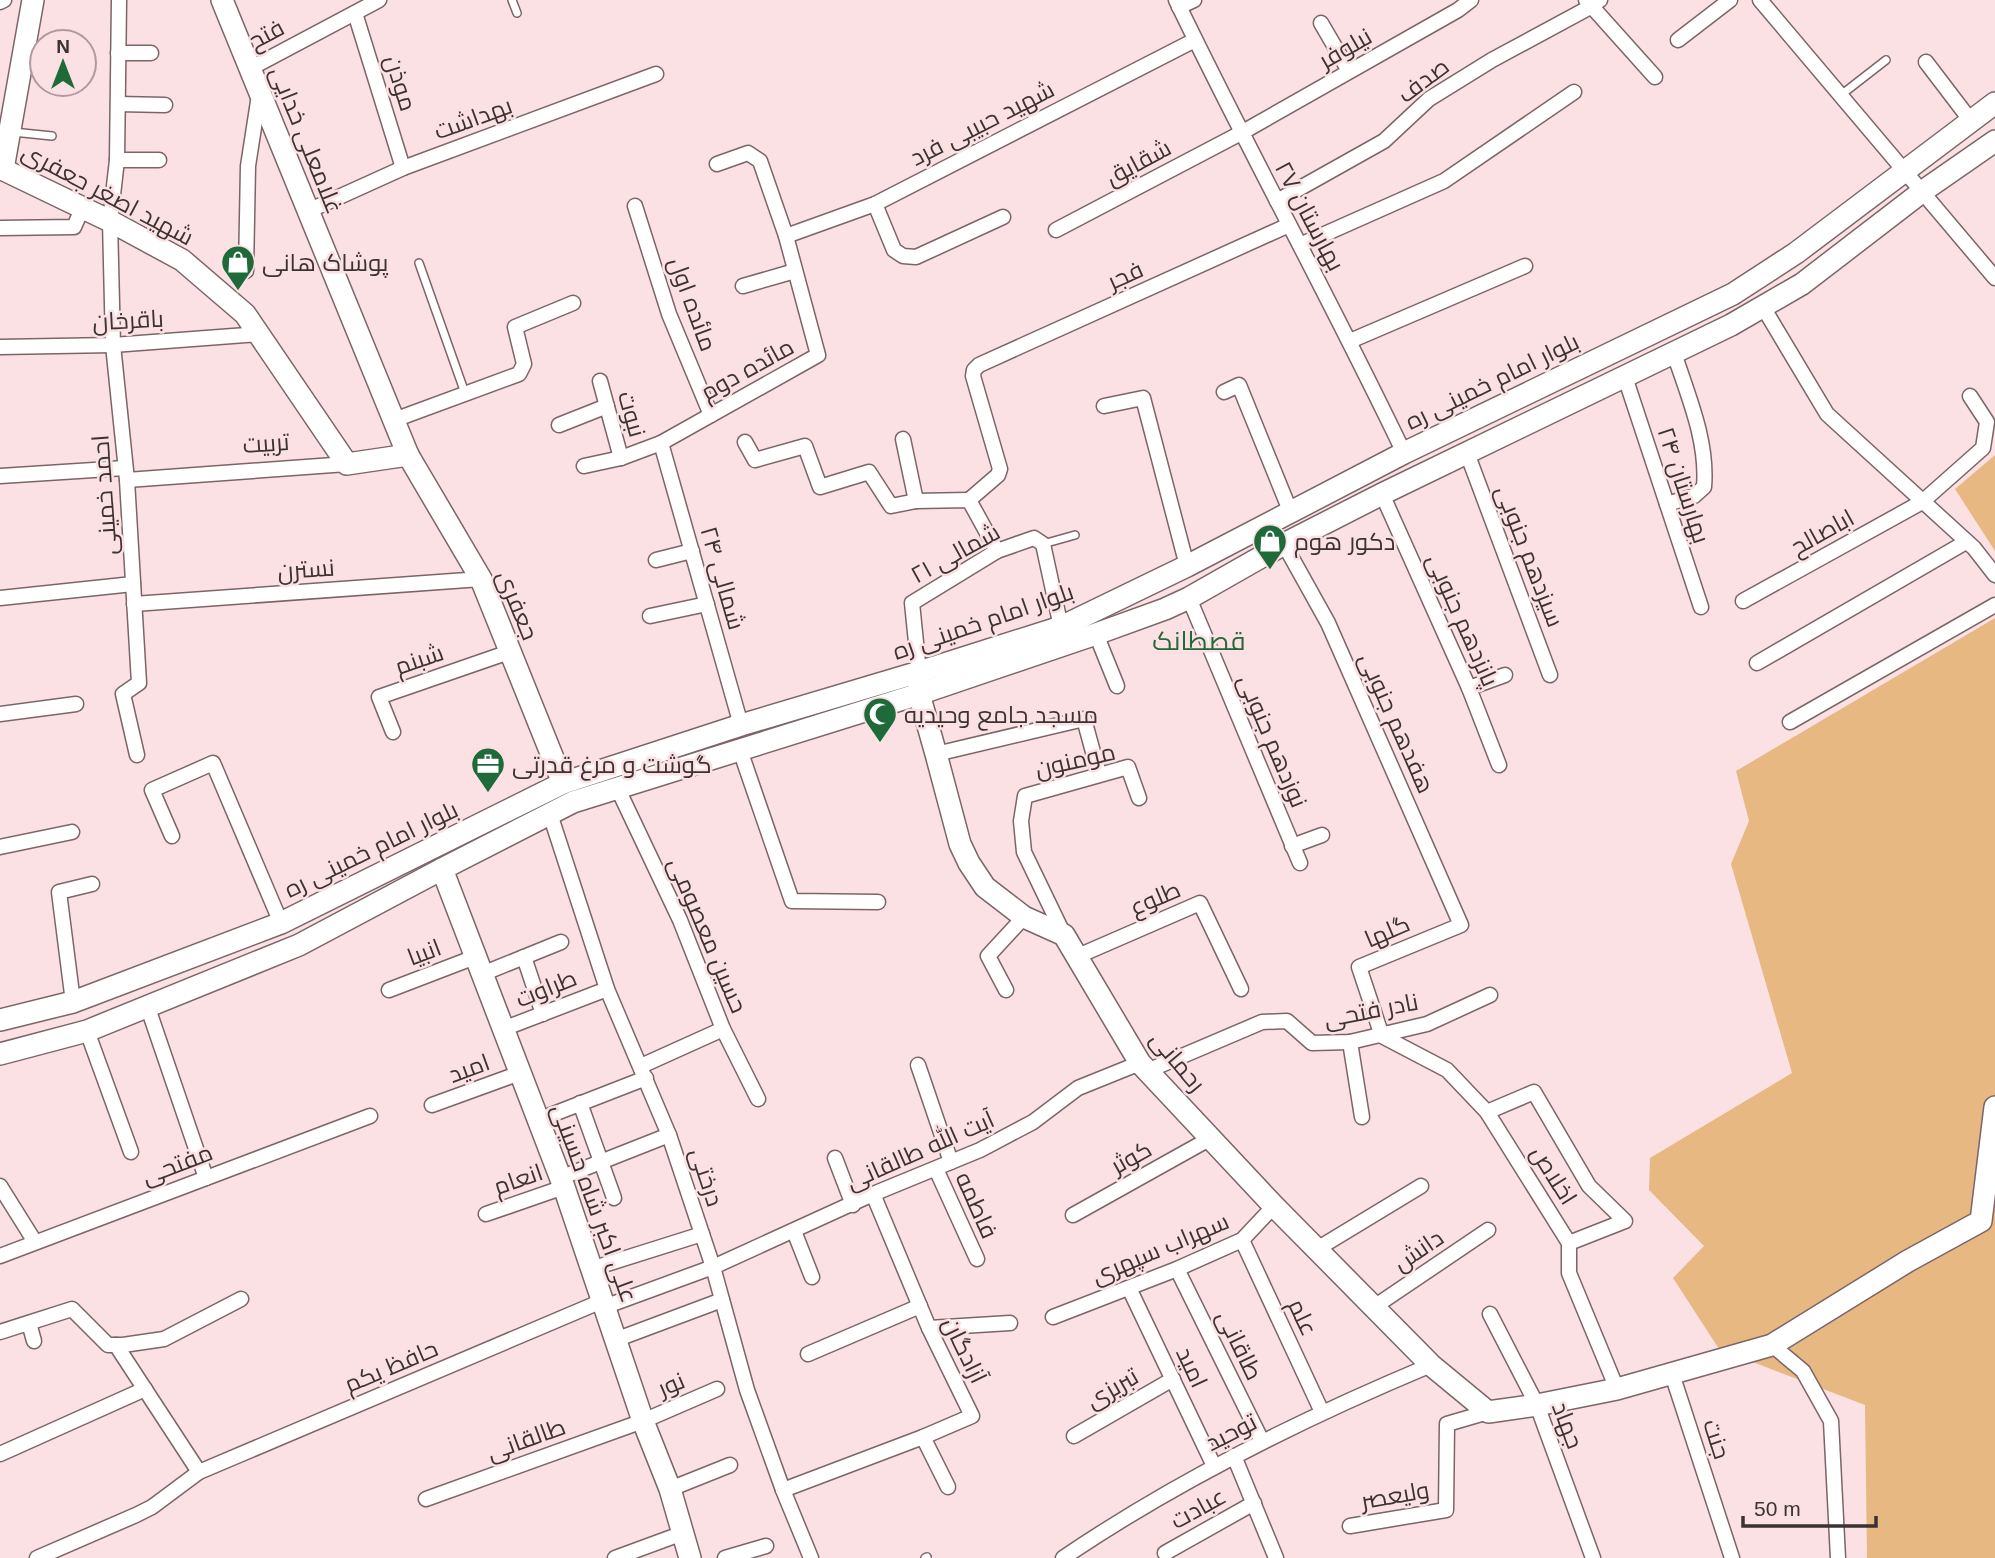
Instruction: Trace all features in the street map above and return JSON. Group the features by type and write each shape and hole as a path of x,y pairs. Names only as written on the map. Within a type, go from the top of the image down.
{"main road":[{"path":"1,168 33,0"},
{"name":"غلامعلی خدایی","path":"222,0 408,455"},
{"name":"بلوار امام خمینی ره","path":"0,1020 73,1002 281,923 563,783 741,724 1061,627 1187,566 1404,453 1733,294 1796,253 1995,103"},
{"name":"بلوار امام خمینی ره","path":"0,1054 87,1031 299,945 573,802 919,694 1096,634 1189,598 1284,544 1382,494 1763,307 1802,284 1923,191 1995,141"},
{"name":"شهید اصغر جعفری","path":"1,168 110,221 182,260 245,314 346,464"},
{"name":"تربیت","path":"346,464 408,455"},
{"name":"جعفری","path":"408,455 481,579 563,783"},
{"path":"919,672 919,694 960,844 969,863 985,887 1024,917 1064,935"},
{"name":"علی اکبر شاه حسینی","path":"442,869 562,1183 643,1421 670,1489 691,1558"},
{"name":"رحمانی","path":"1064,935 1144,1067 1274,1206 1430,1364 1488,1412"},
{"path":"1488,1412 1617,1389 1772,1345 1908,1261 1988,1218 1995,1107"}],"street":[{"name":"احمد خمینی","path":"119,0 117,160 110,221 113,345 126,474 139,683 123,694 137,755"},
{"path":"1178,4 1194,0"},
{"name":"نیلوفر","path":"1241,133 1458,10 1471,0"},
{"path":"1678,40 1730,0"},
{"path":"1760,0 1995,278"},
{"name":"فتح","path":"249,69 374,1"},
{"path":"1593,2 1655,78"},
{"name":"صدف","path":"1277,201 1384,141 1429,100 1593,2"},
{"name":"بهارستان ۲۷","path":"1178,4 1241,133 1350,341 1404,453"},
{"name":"موذن","path":"355,13 403,168"},
{"path":"1321,23 1349,71"},
{"name":"شهید حبیبی فرد","path":"786,236 876,204 1195,40"},
{"path":"118,53 151,53"},
{"path":"1926,62 1971,121"},
{"name":"بهداشت","path":"308,211 403,168 656,74"},
{"path":"1300,245 1444,181 1574,92"},
{"path":"246,271 248,166 260,94"},
{"path":"118,104 166,105"},
{"name":"شقایق","path":"1056,230 1241,133"},
{"name":"مائده دوم","path":"584,466 621,458 661,443 818,355 786,236 760,161 748,153 717,164"},
{"path":"117,160 159,160"},
{"path":"876,204 894,250 903,256 916,257 1003,217"},
{"name":"مائده اول","path":"635,206 669,314 711,415"},
{"path":"0,228 74,227 82,209"},
{"name":"فجر","path":"969,500 998,475 1000,469 973,376 979,365 1289,225"},
{"path":"1350,341 1525,266"},
{"path":"743,286 795,271"},
{"path":"394,420 519,373 524,364 515,327 573,303"},
{"path":"1763,307 1827,414 1966,542 1995,575"},
{"name":"باقرخان","path":"0,347 113,345 258,334"},
{"path":"1667,504 1694,496 1704,487 1705,471 1703,445 1674,353"},
{"name":"بهارستان ۲۴","path":"1625,377 1701,607"},
{"name":"نبوت","path":"600,381 621,458"},
{"path":"1224,392 1239,385 1291,513"},
{"name":"اباصالح","path":"1743,601 1923,502 1983,447 1987,422 1970,396"},
{"path":"1104,406 1143,398 1187,566"},
{"path":"559,425 607,406"},
{"path":"903,439 916,501"},
{"path":"745,442 755,460 805,446 820,487 869,472 891,506 916,501 969,500 997,551"},
{"name":"۲۴ شمالی","path":"661,443 741,724"},
{"name":"سیزدهم جنوبی","path":"1467,453 1550,675"},
{"name":"تربیت","path":"0,476 126,474 346,464"},
{"name":"پانزدهم جنوبی","path":"1382,494 1469,688 1499,765"},
{"name":"۲۱ شمالی","path":"919,672 912,603 997,551 1034,538 1043,544"},
{"path":"1757,663 1966,542"},
{"path":"1043,544 1061,627"},
{"name":"هفدهم جنوبی","path":"1284,544 1328,623 1461,925"},
{"path":"656,560 692,551"},
{"name":"نسترن","path":"134,604 481,579"},
{"path":"0,598 133,584"},
{"name":"نوزدهم جنوبی","path":"1189,598 1300,863"},
{"path":"650,616 707,604"},
{"path":"1790,722 1995,605"},
{"path":"1096,634 1117,686"},
{"name":"شبنم","path":"393,732 379,697 509,652"},
{"path":"1469,688 1505,676"},
{"path":"0,714 76,704"},
{"path":"936,754 1084,719 1099,774"},
{"path":"740,750 792,901 878,902"},
{"path":"172,836 152,790 213,763 281,923"},
{"name":"مومنون","path":"1064,935 1024,852 1021,821 1025,796 1128,766 1139,798"},
{"name":"حسین معصومی","path":"617,787 680,920 723,1029 758,1099"},
{"name":"درختی","path":"550,814 607,989 669,1135 713,1267 747,1390 811,1558"},
{"path":"0,847 72,832"},
{"path":"1292,846 1322,835"},
{"path":"73,1002 60,892 92,884"},
{"name":"طلوع","path":"1078,956 1200,903 1241,989"},
{"path":"1006,990 988,956 1024,917"},
{"name":"گلها","path":"1382,1035 1359,967 1461,925"},
{"name":"انبیا","path":"389,990 524,957 561,942"},
{"path":"524,957 544,1014"},
{"name":"طراوت","path":"503,1029 607,989"},
{"name":"نادر فتحی","path":"1144,1067 1262,1022 1287,1021 1312,1044 1350,1042 1427,1024 1490,995"},
{"path":"148,1008 206,1178"},
{"path":"538,1120 580,1103 723,1029"},
{"path":"87,1031 131,1152"},
{"name":"اخلاص","path":"1382,1035 1447,1070 1487,1112 1569,1243 1569,1273 1617,1389"},
{"path":"1350,1042 1362,1118"},
{"path":"918,1065 951,1162"},
{"name":"آیت الله طالقانی","path":"713,1267 873,1194 980,1150 1033,1122 1078,1088 1144,1067"},
{"name":"امید","path":"432,1105 520,1073"},
{"path":"1487,1112 1534,1092 1589,1186 1625,1221 1569,1243"},
{"path":"580,1103 614,1198"},
{"name":"مفتحی","path":"0,1256 370,1116"},
{"name":"انعام","path":"486,1214 562,1183 601,1161 669,1135"},
{"name":"کوثر","path":"1073,1215 1211,1138"},
{"path":"835,1158 853,1205"},
{"name":"فاطمه","path":"936,1169 977,1259"},
{"path":"0,1186 35,1242"},
{"path":"1317,1249 1421,1186"},
{"name":"آزادگان","path":"783,1490 972,1416 929,1328 873,1194"},
{"name":"سهراب سپهری","path":"1054,1317 1177,1269 1242,1240 1274,1206"},
{"name":"دانش","path":"1374,1307 1488,1230"},
{"path":"794,1231 812,1277"},
{"path":"591,1269 702,1234"},
{"name":"علم","path":"1242,1240 1322,1412"},
{"name":"حافظ یکم","path":"37,1558 136,1516 199,1472 603,1304 713,1267"},
{"name":"طاقانی","path":"1177,1269 1262,1441"},
{"name":"امید","path":"1129,1288 1214,1466"},
{"path":"0,1332 72,1309 108,1345 164,1339 241,1299"},
{"path":"615,1340 722,1300"},
{"path":"808,1354 920,1306"},
{"name":"جهاد","path":"1490,1314 1537,1405 1593,1558"},
{"path":"29,1323 34,1341"},
{"path":"929,1328 1010,1323"},
{"path":"116,1345 199,1472"},
{"path":"1772,1345 1802,1371 1831,1421 1838,1558"},
{"name":"توحید","path":"1063,1558 1114,1523 1214,1466 1322,1412 1430,1364"},
{"name":"جنت","path":"1672,1374 1732,1558"},
{"name":"تبریزی","path":"1074,1436 1173,1380"},
{"name":"نور","path":"643,1421 717,1389"},
{"path":"0,1454 145,1390"},
{"name":"ولیعصر","path":"1350,1526 1446,1510 1447,1424 1488,1412"},
{"name":"طالقانی","path":"426,1499 643,1421"},
{"path":"923,1437 948,1487"},
{"name":"عبادت","path":"1234,1456 1276,1558"},
{"path":"670,1489 730,1465"},
{"name":"عبادت","path":"1164,1553 1254,1503"},
{"path":"615,1558 683,1533"},
{"path":"725,1558 766,1546"}],"lane":[{"path":"512,0 517,13"},
{"path":"1840,95 1886,60"},
{"path":"9,131 52,136"},
{"path":"419,263 465,394"},
{"path":"1043,544 1075,535"}],"shaded area":[{"path":"1995,455 1995,551 1955,489"},
{"path":"1995,618 1995,1558 1867,1558 1865,1405 1719,1349 1673,1278 1704,1246 1649,1190 1650,1158 1792,1073 1731,864 1749,821 1736,771"}],"place":[{"name":"پوشاک هانی","path":"238,292"},
{"name":"دکور هوم","path":"1270,571"},
{"name":"مسجد جامع وحیدیه","path":"880,744"},
{"name":"گوشت و مرغ قدرتی","path":"488,794"}],"district":[{"name":"قصطانک","path":"1199,641"}]}
